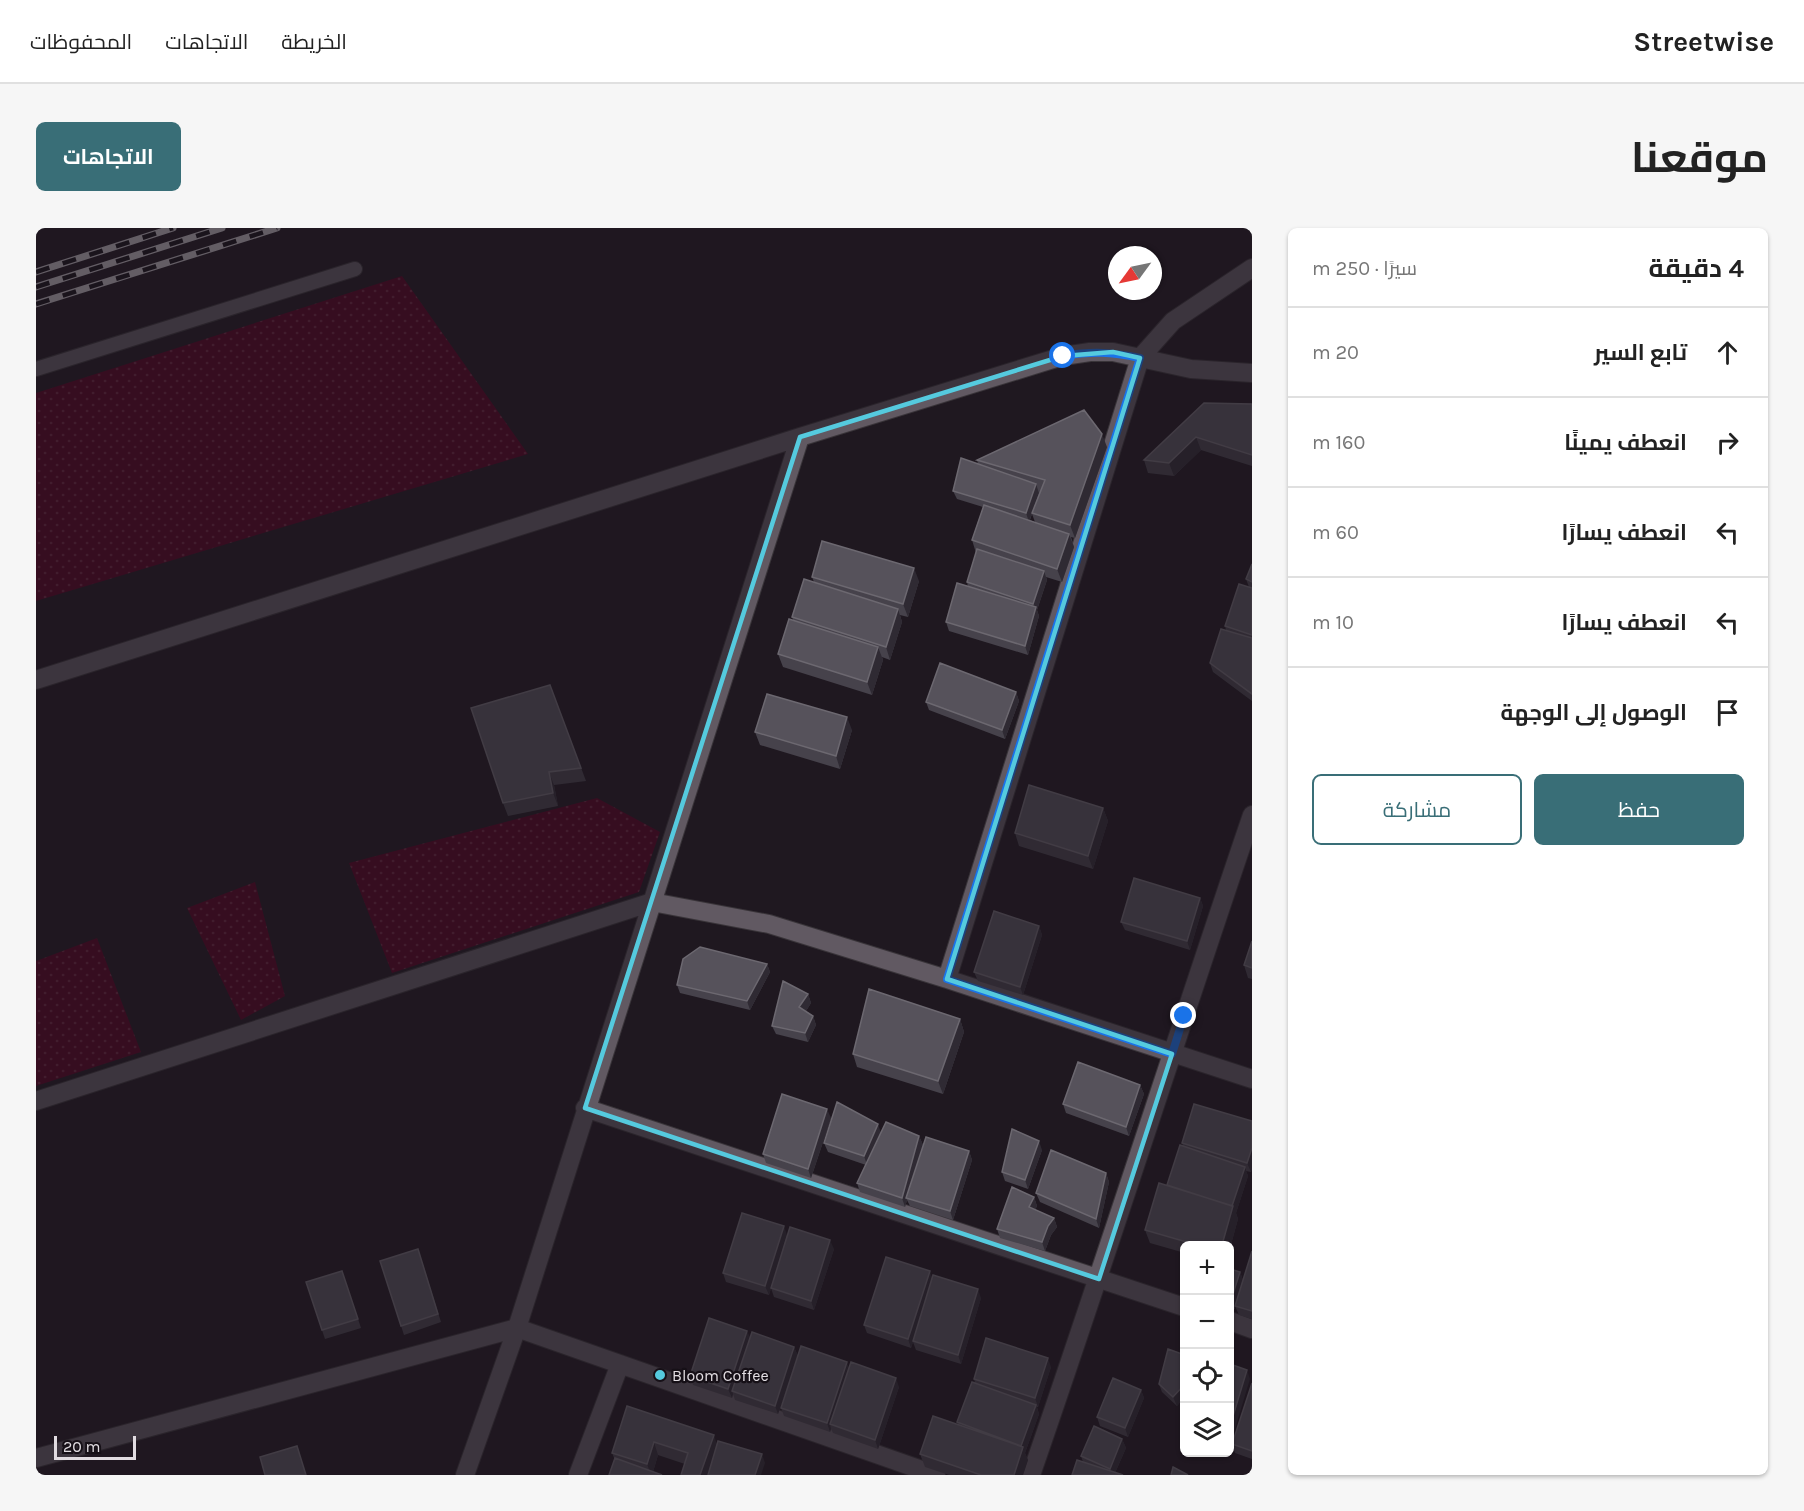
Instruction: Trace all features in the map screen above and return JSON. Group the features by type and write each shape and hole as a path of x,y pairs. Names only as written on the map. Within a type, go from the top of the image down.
{"street":[{"path":"947,979 1140,358 1173,321 1252,268"},
{"path":"36,680 800,437 1063,356 1090,352 1113,352 1191,369 1252,373"},
{"path":"465,1475 517,1328 800,437"},
{"path":"1031,1475 1099,1279 1252,815"},
{"path":"36,1101 652,902 769,924 947,979 1252,1079"},
{"path":"585,1108 1180,1305"},
{"path":"1234,1323 1252,1329"},
{"path":"36,1458 517,1328 936,1475"},
{"path":"578,1475 620,1364"}],"lane":[{"path":"36,369 355,269"}],"highlighted area":[{"path":"1113,352 1140,358 947,979 1172,1054 1099,1279 585,1108 800,437 1063,356"}],"shaded area":[{"path":"402,276 528,454 36,601 36,393"},
{"path":"597,798 660,832 639,892 392,973 349,863"},
{"path":"255,882 285,996 241,1020 187,908"},
{"path":"97,938 141,1052 36,1086 36,961"}],"building":[{"path":"1204,403 1252,404 1252,455 1196,437 1169,463 1144,460"},
{"path":"1084,410 1102,434 1070,525 1032,513 1045,480 977,460"},
{"path":"961,458 1036,484 1026,513 953,491"},
{"path":"984,505 1069,534 1057,569 972,540"},
{"path":"822,541 914,568 903,604 812,577"},
{"path":"977,549 1044,571 1033,604 967,582"},
{"path":"1252,564 1252,582 1246,579"},
{"path":"804,579 898,609 886,647 792,617"},
{"path":"957,583 1036,607 1025,646 946,622"},
{"path":"1239,584 1252,588 1252,635 1225,626"},
{"path":"789,619 878,647 867,682 778,654"},
{"path":"1221,629 1252,638 1252,694 1210,663"},
{"path":"940,663 1016,692 1002,730 926,702"},
{"path":"550,685 581,768 549,772 553,793 503,803 471,708"},
{"path":"767,694 847,717 836,756 755,732"},
{"path":"1029,785 1103,808 1088,856 1015,833"},
{"path":"1134,878 1200,898 1187,941 1121,922"},
{"path":"994,911 1039,926 1020,987 974,972"},
{"path":"1252,941 1252,968 1244,965"},
{"path":"700,947 767,964 747,1001 677,985 683,959"},
{"path":"783,981 808,994 799,1007 813,1016 805,1033 772,1026"},
{"path":"869,989 960,1019 938,1081 853,1054"},
{"path":"1078,1062 1140,1085 1126,1127 1063,1104"},
{"path":"782,1094 827,1109 808,1169 763,1154"},
{"path":"837,1102 878,1124 864,1156 824,1143"},
{"path":"1194,1104 1252,1121 1252,1148 1247,1163 1182,1143"},
{"path":"886,1122 919,1136 902,1198 857,1183"},
{"path":"1012,1129 1039,1141 1025,1180 1002,1172"},
{"path":"926,1137 969,1151 950,1211 906,1198"},
{"path":"1180,1145 1245,1167 1232,1206 1167,1185"},
{"path":"1051,1150 1106,1173 1096,1219 1036,1193"},
{"path":"1159,1183 1233,1206 1223,1241 1183,1241 1145,1230"},
{"path":"1012,1187 1034,1197 1029,1207 1054,1218 1042,1242 997,1229"},
{"path":"742,1213 784,1226 765,1286 723,1273"},
{"path":"790,1227 830,1240 811,1301 771,1288"},
{"path":"418,1249 438,1314 401,1326 380,1261"},
{"path":"1252,1251 1252,1311 1235,1306"},
{"path":"886,1257 930,1271 908,1339 864,1325"},
{"path":"1234,1270 1240,1272 1234,1291"},
{"path":"342,1271 358,1319 322,1330 306,1282"},
{"path":"933,1275 978,1289 958,1355 913,1341"},
{"path":"709,1318 747,1331 728,1389 690,1376"},
{"path":"752,1332 794,1347 775,1406 732,1391"},
{"path":"986,1338 1048,1358 1035,1398 974,1379"},
{"path":"801,1346 847,1362 827,1423 781,1408"},
{"path":"1168,1349 1180,1353 1180,1389 1173,1397 1159,1384"},
{"path":"851,1362 896,1378 875,1440 830,1424"},
{"path":"1234,1365 1247,1370 1234,1413"},
{"path":"1113,1378 1141,1390 1125,1428 1097,1417"},
{"path":"972,1382 1036,1405 1021,1446 957,1422"},
{"path":"1252,1383 1252,1451 1234,1445 1234,1438"},
{"path":"627,1406 714,1435 700,1475 681,1475 688,1453 654,1442 647,1464 612,1453"},
{"path":"933,1416 1023,1447 1014,1475 981,1475 920,1454"},
{"path":"1094,1426 1122,1439 1110,1469 1081,1456"},
{"path":"718,1441 762,1454 755,1475 708,1475"},
{"path":"297,1446 306,1475 265,1475 260,1457"},
{"path":"615,1458 662,1475 609,1475"},
{"path":"1077,1460 1123,1475 1072,1475"},
{"path":"1173,1467 1188,1475 1171,1475"}],"railway":[{"path":"36,272 173,228"},
{"path":"36,287 222,228"},
{"path":"36,304 277,228"}],"place":[{"name":"Bloom Coffee","path":"660,1375"}],"route":[{"path":"1063,356 1090,352 1113,352 1140,358 947,979 1172,1054 1184,1016"}]}
